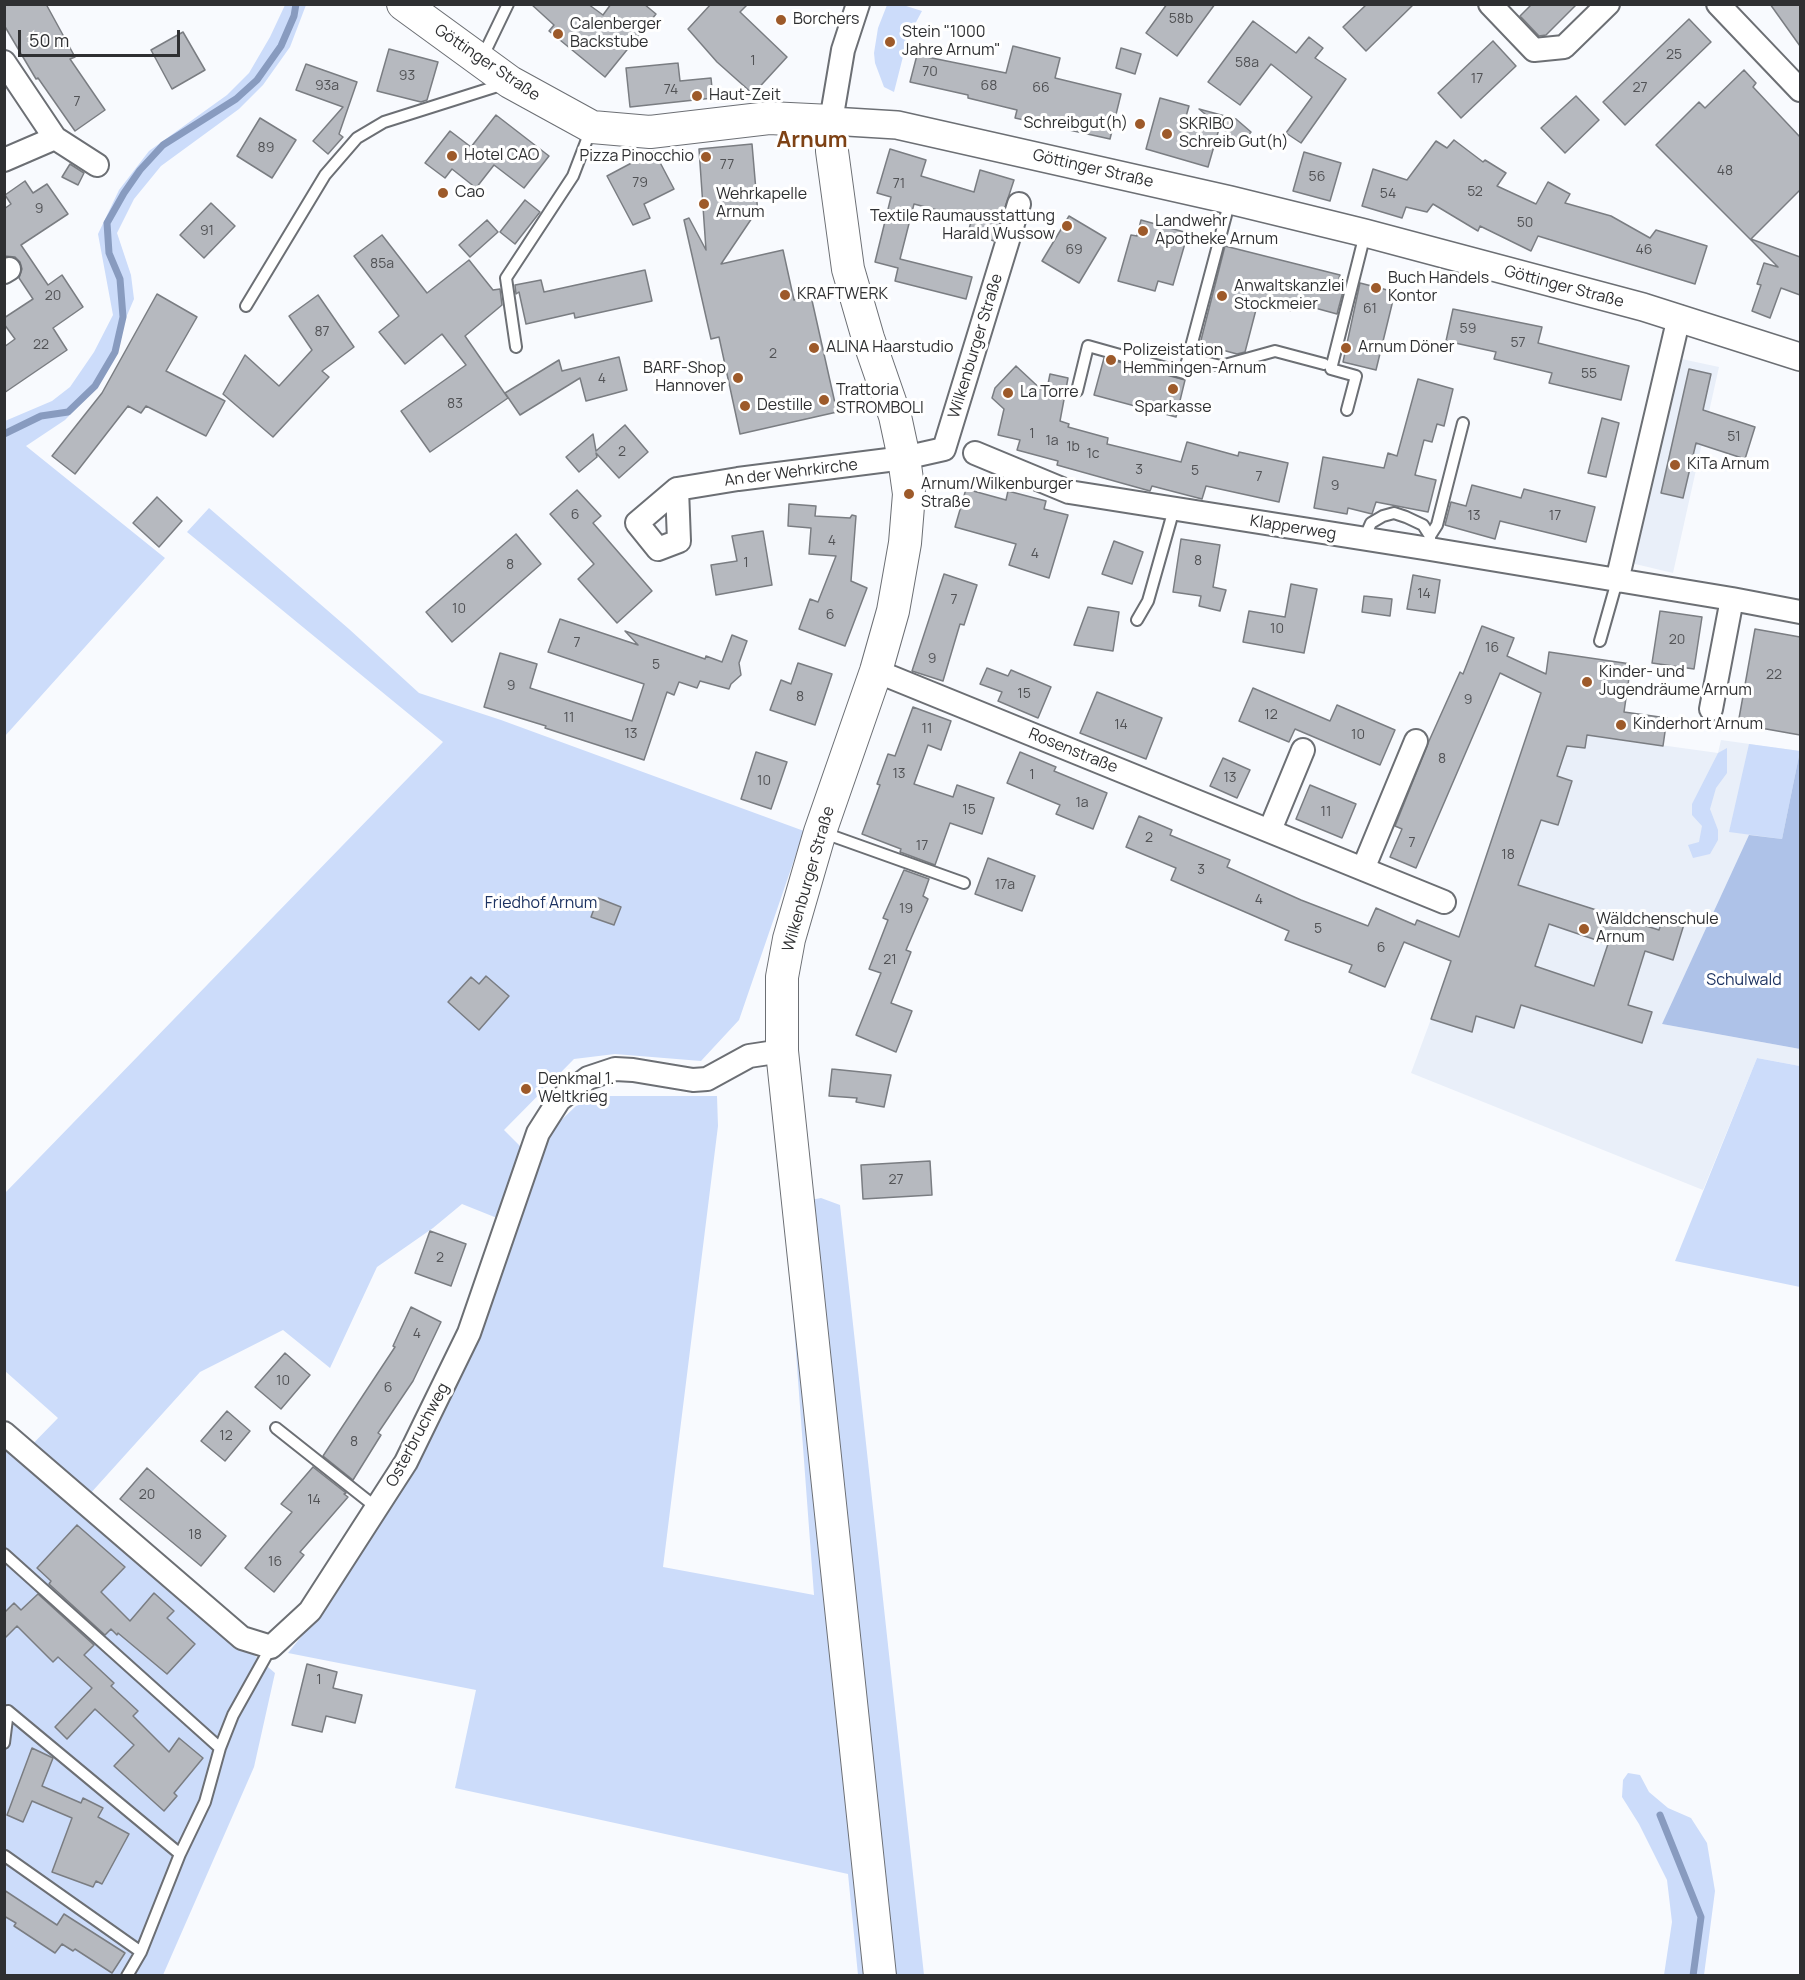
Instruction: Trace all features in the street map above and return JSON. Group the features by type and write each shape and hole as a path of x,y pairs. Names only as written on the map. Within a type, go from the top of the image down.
{"main road":[{"name":"Göttinger Straße","path":"403,4 510,82 592,127 650,132 769,118 831,121"},
{"name":"Wilkenburger Straße","path":"831,121 832,151 848,269 868,338 895,416 909,494 905,543 893,611 876,672 820,832 789,939 783,977 782,1051 880,1976"}],"street":[{"path":"831,121 843,50 858,4"},
{"path":"1490,4 1534,50 1564,46 1608,4"},
{"path":"1719,4 1800,90"},
{"path":"4,62 13,94 55,138 97,165"},
{"name":"Göttinger Straße","path":"831,121 897,125 1230,200 1365,233 1679,318 1800,357"},
{"path":"4,160 55,138"},
{"name":"Wilkenburger Straße","path":"904,458 944,449 1019,204"},
{"path":"1617,581 1679,318"},
{"name":"Klapperweg","path":"975,453 1069,492 1364,539 1430,543 1617,581 1800,612"},
{"name":"An der Wehrkirche","path":"677,489 904,458"},
{"path":"1711,709 1732,599"},
{"name":"Rosenstraße","path":"876,672 1444,902"},
{"path":"1363,869 1416,741"},
{"path":"1270,830 1303,750"},
{"name":"Osterbruchweg","path":"271,1647 310,1611 378,1509 406,1462 469,1333 538,1133 559,1100 588,1077 615,1069 693,1080 707,1079 749,1056 782,1051"},
{"path":"4,1433 242,1638 271,1647"}],"lane":[{"path":"480,61 508,4"},
{"path":"246,306 325,175 357,138 384,122 510,82"},
{"path":"516,347 506,278 573,176 592,127"},
{"path":"1077,391 1088,346 1184,373 1230,200"},
{"path":"1347,410 1356,376 1331,369 1365,233"},
{"path":"1188,358 1221,366 1275,351 1324,364"},
{"path":"1430,543 1443,504 1463,423"},
{"path":"1137,620 1148,601 1174,509"},
{"path":"1364,539 1371,523 1394,513 1423,525 1430,543"},
{"path":"1600,641 1617,581"},
{"path":"820,832 837,836 964,884"},
{"path":"276,1428 378,1509"},
{"path":"4,1554 220,1748"},
{"path":"127,1976 141,1952 180,1854 205,1802 220,1748 233,1715 271,1647"},
{"path":"4,1743 8,1711 180,1854"},
{"path":"5,1856 141,1952"}],"shaded area":[{"name":"KiTa Arnum","path":"1677,358 1719,367 1673,573 1631,563"},
{"name":"Wäldchenschule Arnum","path":"1532,720 1574,733 1718,753 1721,740 1800,751 1782,839 1662,1024 1800,1049 1800,1066 1757,1058 1703,1190 1411,1073"}],"green space":[{"path":"285,5 306,5 290,47 263,85 239,109 161,166 134,199 117,233 131,275 134,299 96,388 65,420 26,446 165,558 5,736 5,421 52,401 70,387 94,352 113,315 98,234 119,190 149,151 227,95 249,73"},
{"path":"887,5 903,5 922,11 908,37 894,92 884,87 875,63 874,53 878,28"},
{"name":"Friedhof Arnum","path":"209,508 419,693 501,720 804,831 739,1020 701,1061 615,1054 574,1059 504,1130 522,1148 497,1218 462,1204 433,1228 377,1267 330,1368 283,1330 200,1372 80,1505 275,1673 254,1767 163,1975 5,1975 5,1442 21,1456 58,1418 5,1371 5,1193 443,742 187,532"},
{"path":"1749,744 1800,751 1782,839 1729,832"},
{"path":"1727,748 1727,773 1716,788 1710,809 1718,830 1718,840 1710,854 1693,858 1688,845 1699,842 1702,826 1692,815 1692,804 1718,753"},
{"name":"Schulwald","path":"1800,751 1800,1049 1662,1024 1749,835 1782,839"},
{"path":"1757,1058 1800,1066 1800,1287 1675,1261"},
{"path":"604,1096 717,1096 718,1126 663,1567 814,1595 785,1205 821,1198 840,1205 924,1975 858,1975 848,1874 455,1788 476,1690 288,1653 318,1616 518,1224 553,1128 576,1106"},
{"path":"1628,1773 1640,1775 1649,1792 1668,1808 1691,1818 1707,1843 1715,1891 1704,1975 1664,1975 1672,1922 1667,1880 1639,1824 1622,1797 1623,1780"}],"building":[{"path":"4,4 46,4 75,57 70,59 105,110 75,131 38,78 36,79 4,25"},
{"path":"531,4 588,4 603,15 611,4 644,4 656,14 605,77 549,31 554,25"},
{"path":"711,4 748,4 740,12 787,57 753,94 717,62 688,29"},
{"path":"1167,4 1215,4 1177,56 1146,33"},
{"path":"1367,4 1414,4 1366,51 1343,27"},
{"path":"1532,4 1577,4 1546,35 1539,36 1520,16"},
{"path":"1770,4 1800,4 1800,46"},
{"path":"1689,19 1711,42 1625,125 1603,102"},
{"path":"1253,21 1296,53 1309,37 1323,48 1315,58 1346,79 1301,143 1286,133 1312,97 1271,64 1240,105 1208,82"},
{"path":"183,32 205,70 172,89 151,50"},
{"path":"1493,41 1516,66 1461,118 1438,93"},
{"path":"1013,46 1060,58 1055,78 1121,94 1110,139 1015,118 1017,110 968,98 968,95 910,82 917,55 1006,73"},
{"path":"1121,48 1141,54 1135,74 1116,68"},
{"path":"389,49 438,62 427,100 421,102 377,91"},
{"path":"678,63 680,81 711,78 713,98 630,107 626,68"},
{"path":"306,64 357,82 339,134 343,137 328,154 313,141 343,107 296,90"},
{"path":"1744,70 1756,83 1753,87 1800,137 1800,190 1751,239 1800,257 1800,295 1781,288 1770,318 1752,311 1761,285 1757,284 1764,263 1778,267 1656,145 1699,102 1705,108"},
{"path":"1576,96 1599,120 1565,153 1541,128"},
{"path":"1160,98 1189,106 1185,120 1219,129 1208,167 1146,149"},
{"path":"1199,109 1236,119 1251,132 1241,144"},
{"path":"496,115 549,156 524,188 494,165 476,188 452,169 445,178 425,163 450,131 471,147"},
{"path":"260,118 296,140 272,178 237,156"},
{"path":"1454,140 1483,162 1485,160 1506,173 1497,186 1536,204 1548,182 1570,194 1565,203 1611,216 1650,238 1656,230 1707,246 1695,284 1538,236 1531,251 1480,226 1478,231 1433,204 1427,212 1406,207 1402,218 1362,206 1373,169 1407,180 1436,141 1447,148"},
{"path":"752,144 758,214 754,215 721,264 783,250 794,300 811,296 837,412 740,434 719,337 711,339 684,220 689,218 706,250 699,149"},
{"path":"890,149 926,160 921,176 974,192 980,170 1014,180 994,241 968,232 972,219 914,204 900,259 972,277 966,299 895,281 898,268 875,262 891,197 877,193"},
{"path":"654,151 674,189 644,204 650,218 633,225 607,176"},
{"path":"1304,152 1341,163 1330,201 1293,191"},
{"path":"70,164 84,173 78,185 62,177"},
{"path":"25,181 33,193 47,184 68,214 21,245 48,285 62,275 83,307 53,328 67,350 4,393 4,347 15,339 4,324 4,318 33,299 19,278 22,269 20,262 15,257 4,256 4,209 11,204 5,195"},
{"path":"525,200 540,212 515,244 500,232"},
{"path":"211,203 235,226 204,258 180,235"},
{"path":"1069,216 1106,238 1079,283 1042,261"},
{"path":"487,220 498,232 470,257 459,245"},
{"path":"1141,220 1188,233 1173,285 1158,281 1155,291 1118,281 1131,235 1137,236"},
{"path":"382,235 427,293 469,260 493,290 500,289 502,305 465,336 508,398 430,452 401,411 466,365 442,334 405,364 379,332 399,316 354,256"},
{"path":"1225,246 1340,275 1339,278 1346,280 1337,314 1293,302 1290,311 1258,302 1245,352 1237,354 1200,344"},
{"path":"645,270 652,301 575,318 574,313 526,324 519,292 516,294 515,285 541,280 544,292"},
{"path":"1360,283 1395,292 1376,370 1343,362"},
{"path":"157,294 197,317 166,371 225,401 206,436 146,406 141,413 128,406 75,474 52,456 102,393"},
{"path":"318,295 354,347 322,371 329,377 273,437 223,394 245,355 279,386 312,350 289,316"},
{"path":"1453,309 1542,327 1538,343 1629,366 1621,400 1549,383 1552,373 1494,359 1496,352 1446,341"},
{"path":"619,357 627,390 586,401 580,378 520,415 505,393 559,360 562,371"},
{"path":"1104,358 1185,380 1176,417 1094,395"},
{"path":"1016,366 1046,394 1050,374 1068,378 1060,421 1069,424 1068,427 1108,438 1107,444 1181,462 1187,442 1238,456 1239,452 1288,463 1279,502 1206,486 1202,499 1152,486 1150,491 1057,465 1058,461 1017,450 1020,440 998,435 1004,409 992,398 995,388"},
{"path":"1689,369 1711,374 1703,410 1755,427 1745,459 1696,443 1683,498 1661,493"},
{"path":"1418,379 1453,389 1444,426 1437,424 1432,442 1424,440 1415,475 1436,480 1428,512 1376,502 1372,514 1348,508 1347,514 1314,508 1323,457 1384,468 1388,453 1397,456"},
{"path":"1602,418 1619,423 1606,477 1588,473"},
{"path":"625,425 648,452 619,478 596,453 597,457 579,472 566,457 593,434 596,451"},
{"path":"1472,485 1521,498 1524,489 1595,507 1586,542 1500,521 1495,539 1445,525 1451,502 1466,506"},
{"path":"966,489 1006,500 1008,491 1046,501 1044,509 1068,515 1049,578 1009,565 1016,544 955,527"},
{"path":"577,490 601,516 593,523 652,591 617,623 578,579 594,564 550,514"},
{"path":"157,497 182,521 159,547 133,523"},
{"path":"789,504 816,506 815,516 850,518 852,515 856,516 851,581 867,588 845,646 799,629 810,599 818,602 836,556 809,554 811,528 788,526"},
{"path":"763,531 772,585 716,595 711,565 737,561 732,536"},
{"path":"516,534 541,564 452,642 426,612"},
{"path":"1181,539 1220,545 1213,587 1226,590 1220,611 1199,606 1201,596 1173,592"},
{"path":"1114,541 1143,552 1132,584 1102,574"},
{"path":"944,574 977,585 964,625 960,624 943,681 912,671"},
{"path":"1413,575 1440,580 1435,613 1407,609"},
{"path":"1291,584 1317,589 1304,653 1243,642 1249,611 1285,617"},
{"path":"1364,596 1392,599 1390,616 1362,612"},
{"path":"1088,607 1119,612 1113,651 1074,645"},
{"path":"1660,611 1702,617 1694,669 1652,663"},
{"path":"560,619 638,645 625,631 705,659 706,656 722,662 732,635 747,641 739,663 741,675 729,689 700,681 697,688 679,682 674,695 667,692 644,760 484,707 500,653 537,664 530,688 632,721 644,684 548,652"},
{"path":"1482,626 1514,638 1507,656 1546,674 1549,652 1631,664 1624,712 1667,718 1663,746 1587,735 1585,748 1567,746 1557,776 1572,781 1558,825 1541,820 1518,885 1659,930 1664,914 1685,921 1673,960 1645,951 1628,1005 1652,1012 1642,1043 1521,1005 1514,1028 1476,1016 1472,1032 1431,1019 1451,961 1404,942 1385,987 1349,972 1352,965 1285,940 1289,931 1171,880 1176,868 1126,847 1139,816 1172,830 1170,835 1230,860 1227,867 1301,900 1368,926 1376,908 1415,925 1417,920 1459,937 1541,693 1500,673 1416,868 1390,857 1402,829 1395,826 1429,741 1460,672 1463,674","holes":["1549,924 1608,944 1594,986 1535,966"]},
{"path":"1755,629 1800,637 1800,735 1738,724"},
{"path":"798,663 832,674 815,725 770,710 781,680 791,684"},
{"path":"987,668 1008,676 1011,670 1051,687 1038,718 998,701 1002,692 980,684"},
{"path":"1253,688 1330,721 1337,705 1395,730 1380,765 1295,729 1289,742 1239,721"},
{"path":"1097,692 1162,718 1146,759 1080,733"},
{"path":"913,707 951,721 941,750 928,745 914,784 953,797 957,785 994,798 982,834 950,823 935,865 862,834 880,785 877,784 888,754 895,756"},
{"path":"756,752 787,762 771,809 741,799"},
{"path":"1020,752 1056,767 1054,771 1107,793 1093,829 1056,814 1060,805 1007,783"},
{"path":"1223,758 1250,770 1237,798 1210,786"},
{"path":"1310,785 1356,804 1342,838 1296,819"},
{"path":"988,858 1035,876 1022,911 975,894"},
{"path":"904,870 929,879 923,896 928,899 906,950 911,952 891,1003 912,1011 896,1052 856,1035 881,973 869,969 888,920 883,918"},
{"path":"598,898 621,907 614,925 591,917"},
{"path":"486,976 509,996 479,1030 448,1002 471,977 479,984"},
{"path":"832,1069 891,1075 884,1107 856,1102 857,1098 829,1096"},
{"path":"930,1161 932,1195 863,1199 861,1165"},
{"path":"430,1231 466,1244 451,1286 415,1273"},
{"path":"411,1307 441,1322 413,1381 378,1433 381,1435 353,1480 323,1456 395,1347 393,1346"},
{"path":"285,1353 310,1375 281,1409 255,1387"},
{"path":"227,1411 250,1431 225,1461 201,1441"},
{"path":"313,1467 348,1497 300,1552 304,1555 274,1592 245,1568 292,1512 281,1504"},
{"path":"147,1468 226,1536 201,1566 120,1499"},
{"path":"77,1525 125,1567 101,1592 130,1621 154,1593 174,1611 167,1618 195,1644 167,1674 118,1633 117,1635 111,1629 105,1635 49,1584 51,1581 37,1568"},
{"path":"38,1594 94,1645 84,1655 114,1683 111,1686 138,1711 133,1716 169,1752 179,1738 203,1758 174,1793 177,1796 164,1811 114,1766 134,1745 95,1709 67,1739 55,1727 92,1688 58,1657 53,1662 17,1626 4,1639 4,1613 14,1603 21,1610"},
{"path":"307,1664 337,1672 333,1688 362,1695 355,1723 326,1716 322,1732 292,1725"},
{"path":"32,1748 53,1758 42,1786 81,1803 83,1798 103,1808 98,1817 129,1834 102,1884 96,1881 93,1887 52,1872 72,1818 32,1801 23,1822 7,1815"},
{"path":"4,1890 57,1925 64,1914 125,1953 112,1973 75,1949 73,1951 62,1944 55,1953 14,1926 16,1923 4,1916"}],"waterway":[{"path":"4,434 41,416 68,412 95,386 115,352 123,317 120,279 109,253 107,223 140,170 163,145 236,99 257,80 281,46 294,16 296,4"},
{"path":"1660,1815 1701,1917 1693,1976"}],"place":[{"name":"Borchers","path":"781,20"},
{"name":"Calenberger Backstube","path":"558,34"},
{"name":"Stein \"1000 Jahre Arnum\"","path":"890,42"},
{"name":"Haut-Zeit","path":"697,96"},
{"name":"Schreibgut(h)","path":"1140,124"},
{"name":"SKRIBO Schreib Gut(h)","path":"1167,134"},
{"name":"Hotel CAO","path":"452,156"},
{"name":"Pizza Pinocchio","path":"706,157"},
{"name":"Cao","path":"443,193"},
{"name":"Wehrkapelle Arnum","path":"704,204"},
{"name":"Textile Raumausstattung Harald Wussow","path":"1067,226"},
{"name":"Landwehr Apotheke Arnum","path":"1143,231"},
{"name":"Buch Handels Kontor","path":"1376,288"},
{"name":"KRAFTWERK","path":"785,295"},
{"name":"Anwaltskanzlei Stockmeier","path":"1222,296"},
{"name":"ALINA Haarstudio","path":"814,348"},
{"name":"Arnum Döner","path":"1346,348"},
{"name":"Polizeistation Hemmingen-Arnum","path":"1111,360"},
{"name":"BARF-Shop Hannover","path":"738,378"},
{"name":"Sparkasse","path":"1173,389"},
{"name":"La Torre","path":"1008,393"},
{"name":"Trattoria STROMBOLI","path":"824,400"},
{"name":"Destille","path":"745,406"},
{"name":"KiTa Arnum","path":"1675,465"},
{"name":"Arnum/Wilkenburger Straße","path":"909,494"},
{"name":"Kinder- und Jugendräume Arnum","path":"1587,682"},
{"name":"Kinderhort Arnum","path":"1621,725"},
{"name":"Wäldchenschule Arnum","path":"1584,929"},
{"name":"Denkmal 1. Weltkrieg","path":"526,1089"}],"district":[{"name":"Arnum","path":"812,141"}]}
